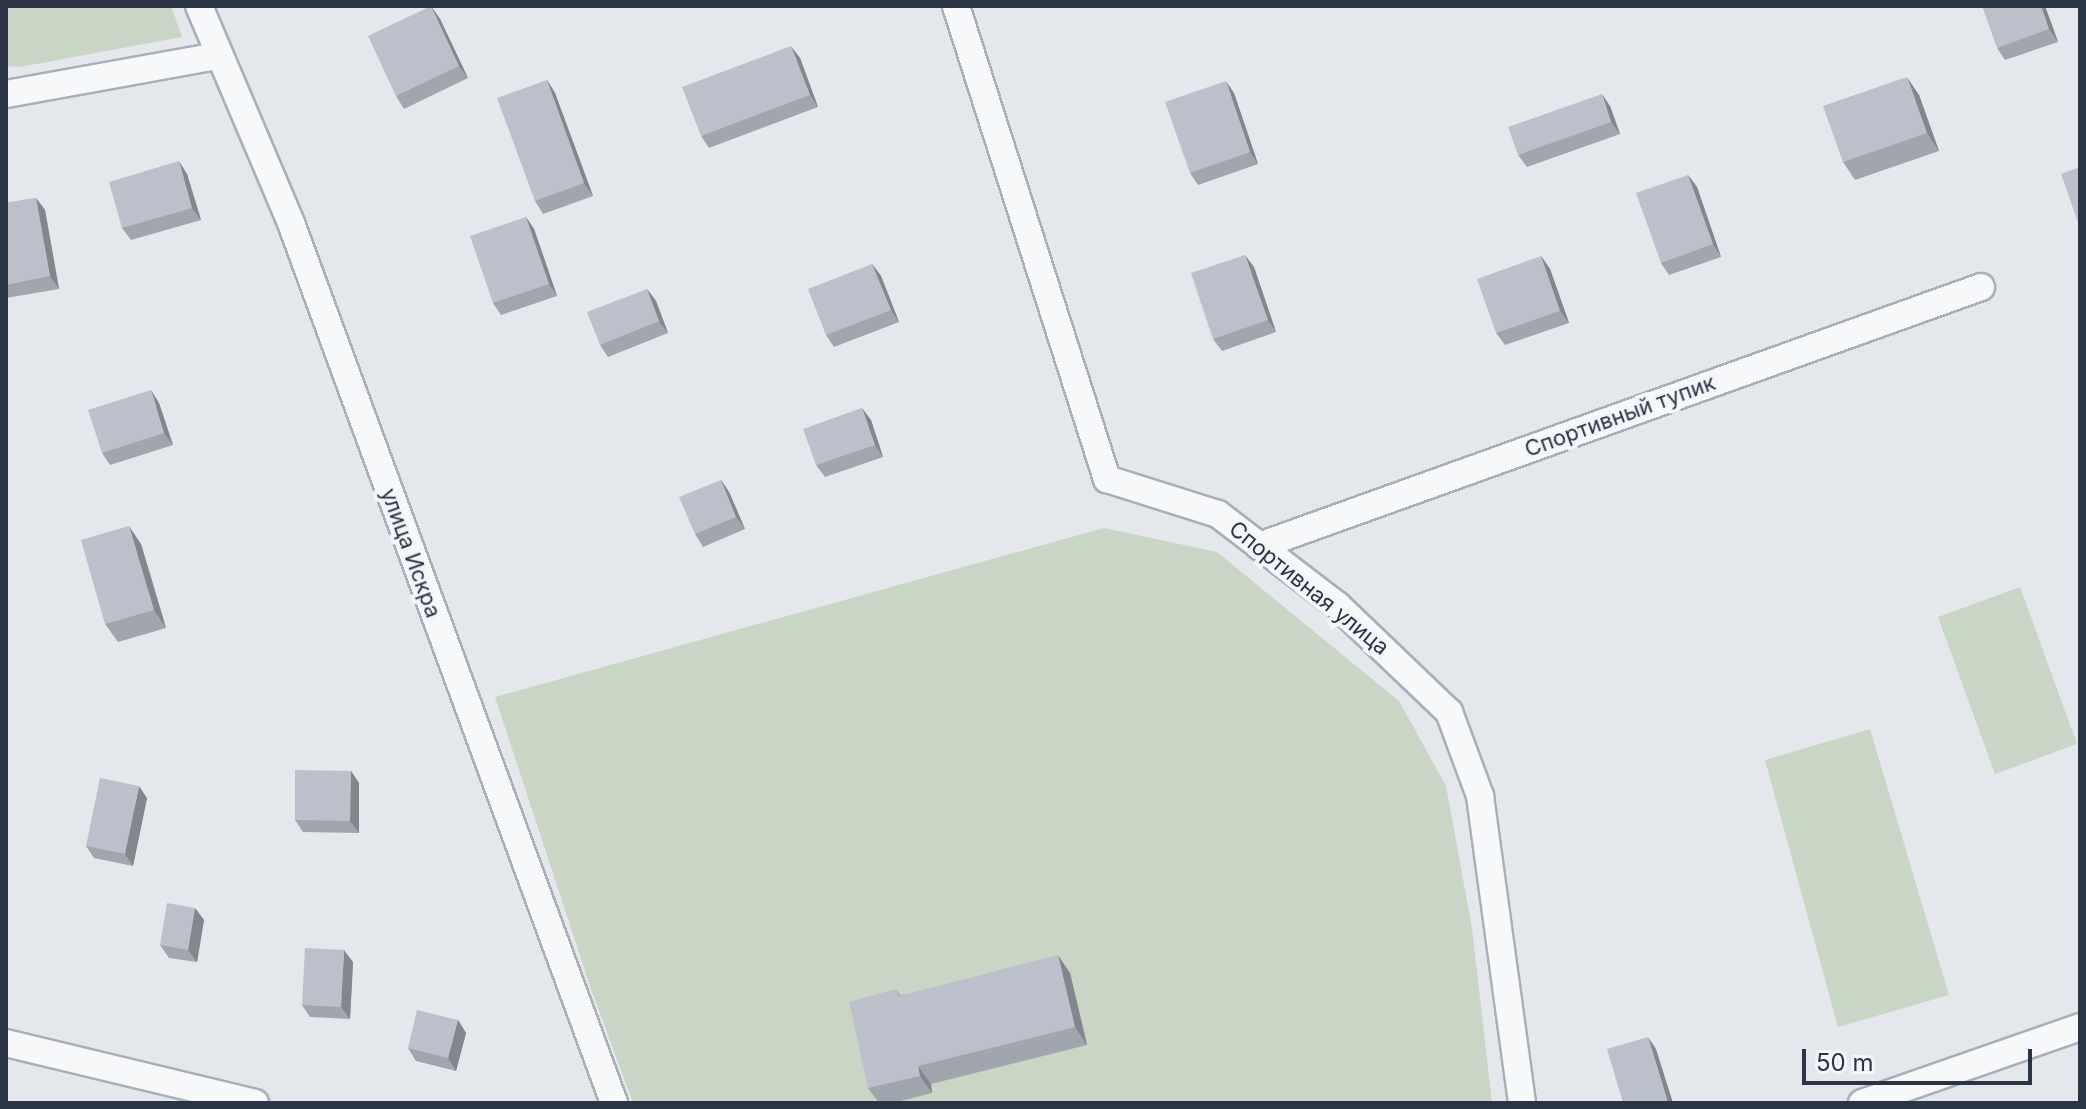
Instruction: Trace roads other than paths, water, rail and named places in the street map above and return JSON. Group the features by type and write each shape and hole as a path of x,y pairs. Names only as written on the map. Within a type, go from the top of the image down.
{"street":[{"name":"улица Искра","path":"199,6 217,56 291,223 614,1103"},
{"name":"Спортивная улица","path":"956,6 1107,479 1218,514 1337,605 1449,712 1480,796 1522,1103"},
{"path":"6,94 217,56"},
{"name":"Спортивный тупик","path":"1259,546 1981,287"},
{"path":"1862,1103 2080,1027"},
{"path":"6,1043 255,1103"}]}
